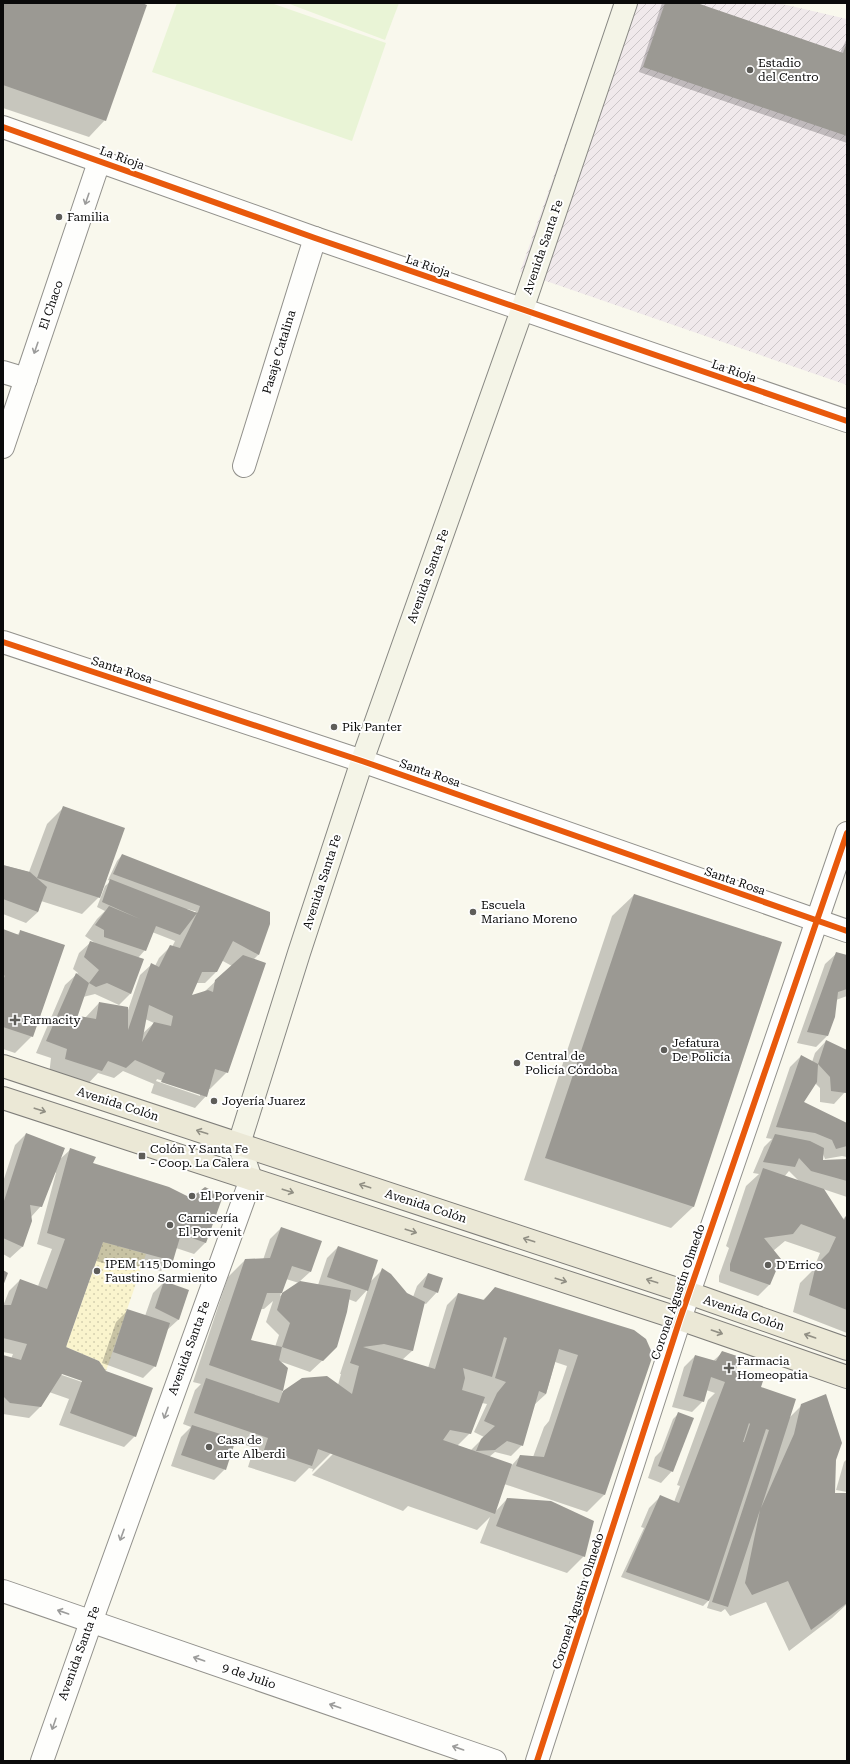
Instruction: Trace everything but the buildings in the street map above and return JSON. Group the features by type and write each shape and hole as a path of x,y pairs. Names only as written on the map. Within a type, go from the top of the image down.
{"main road":[{"name":"Avenida Santa Fe","path":"239,1144 298,952 362,761 522,310 626,3"},
{"name":"Avenida Colón","path":"3,1066 689,1293 847,1349"},
{"path":"3,1098 680,1319 847,1377"},
{"path":"239,1144 250,1179"}],"street":[{"name":"La Rioja","path":"3,127 315,238 847,421"},
{"name":"El Chaco","path":"3,448 99,162"},
{"name":"Pasaje Catalina","path":"244,466 315,238"},
{"path":"3,372 26,379"},
{"name":"Santa Rosa","path":"3,642 362,761 817,922 847,931"},
{"name":"Coronel Agustín Olmedo","path":"537,1761 680,1319 847,833"},
{"name":"Avenida Santa Fe","path":"42,1761 250,1179"},
{"name":"9 de Julio","path":"3,1591 495,1761"}],"shaded area":[{"path":"615,3 778,3 847,19 847,385 520,272"}],"sand":[{"path":"103,1242 146,1254 106,1371 99,1361 66,1347"}],"green space":[{"path":"177,3 271,3 386,43 352,141 152,72"},
{"path":"287,3 399,3 385,40"}],"cycle path":[{"path":"3,127 315,238 847,421"},
{"path":"3,642 362,761 847,931"},
{"path":"537,1761 680,1319 847,833"}],"place":[{"name":"Estadio del Centro","path":"750,70"},
{"name":"Familia","path":"59,217"},
{"name":"Pik Panter","path":"334,727"},
{"name":"Escuela Mariano Moreno","path":"473,912"},
{"name":"Farmacity","path":"15,1020"},
{"name":"Jefatura De Policía","path":"664,1050"},
{"name":"Central de Policía Córdoba","path":"517,1063"},
{"name":"Joyería Juarez","path":"214,1101"},
{"name":"Colón Y Santa Fe - Coop. La Calera","path":"142,1156"},
{"name":"El Porvenir","path":"192,1196"},
{"name":"Carnicería El Porvenit","path":"170,1225"},
{"name":"D'Errico","path":"768,1265"},
{"name":"IPEM 115 Domingo Faustino Sarmiento","path":"97,1271"},
{"name":"Farmacia Homeopatia","path":"729,1368"},
{"name":"Casa de arte Alberdi","path":"209,1447"}]}
